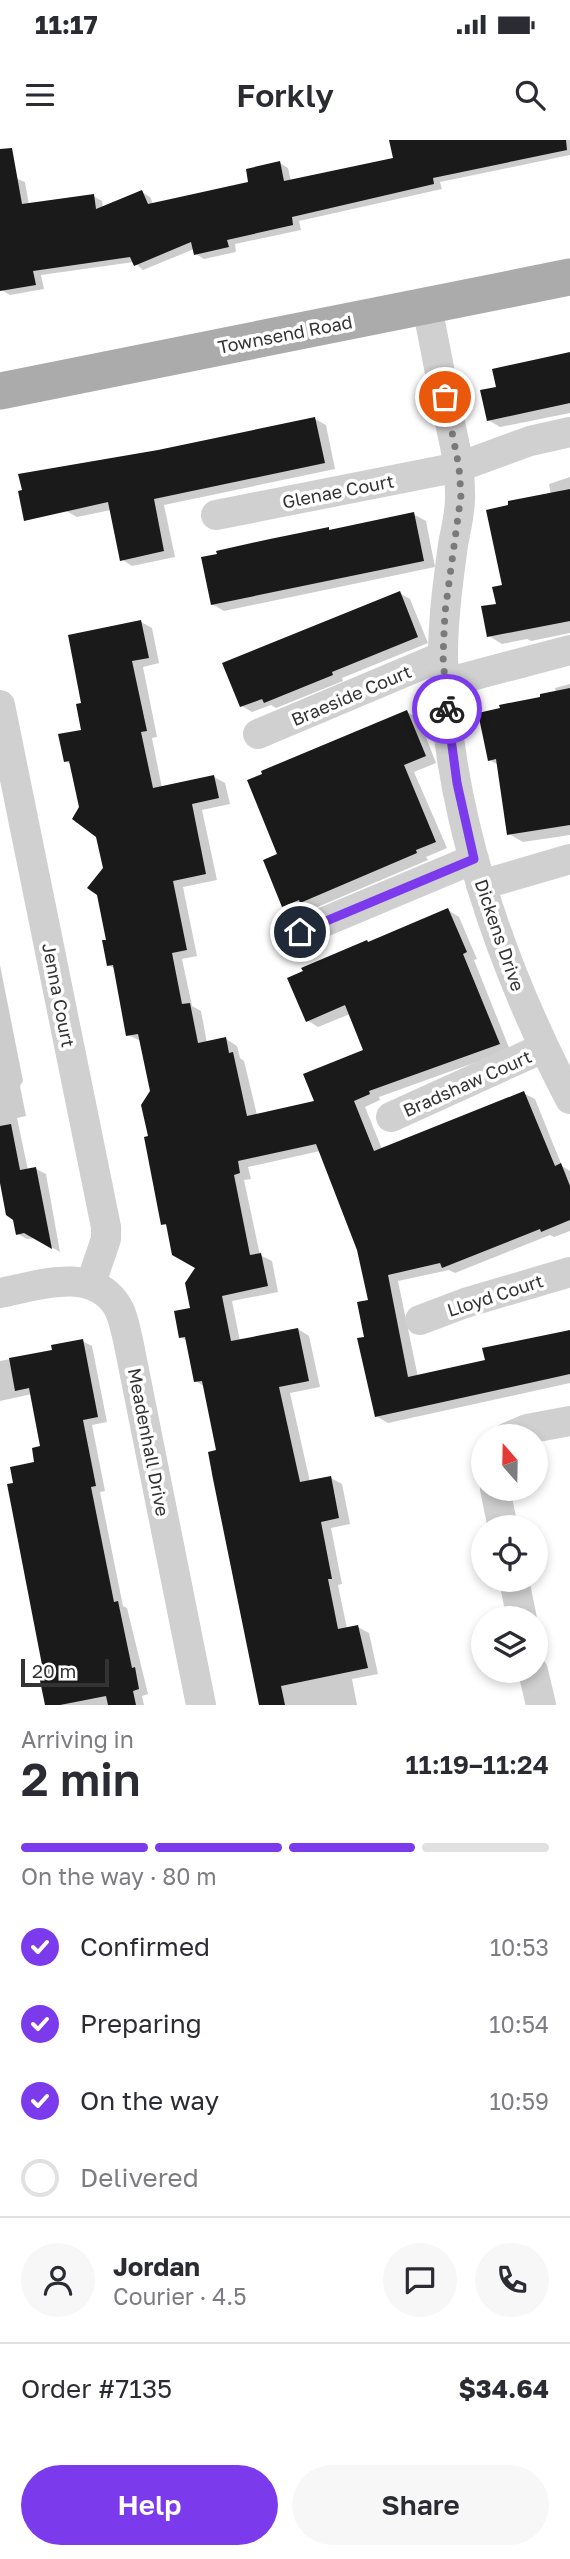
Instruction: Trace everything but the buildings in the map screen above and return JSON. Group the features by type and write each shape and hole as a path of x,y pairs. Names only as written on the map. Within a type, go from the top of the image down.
{"main road":[{"name":"Townsend Road","path":"0,391 570,277"}],"street":[{"name":"Dickens Drive","path":"426,306 459,467 461,495 445,612 444,669 457,783 478,872 511,973 543,1048 570,1099"},
{"name":"Glenae Court","path":"216,514 459,467 530,440 570,432"},
{"name":"Braeside Court","path":"258,734 444,669 570,650"},
{"name":"Jenna Court","path":"0,705 106,1227 106,1240 91,1283"},
{"path":"300,932 478,872 570,859"},
{"name":"Bradshaw Court","path":"391,1117 543,1048"},
{"name":"Lloyd Court","path":"420,1320 465,1303 570,1272"},
{"path":"0,1293 48,1283 91,1283"},
{"name":"Meadenhall Drive","path":"91,1283 108,1294 117,1306 128,1340 201,1705"},
{"path":"548,1425 570,1421"},
{"path":"536,1683 541,1705"}],"way so far":[{"path":"445,397 459,467 461,495 445,612 443,656 447,709"}],"route":[{"path":"300,932 474,859 457,783 447,709"}]}
